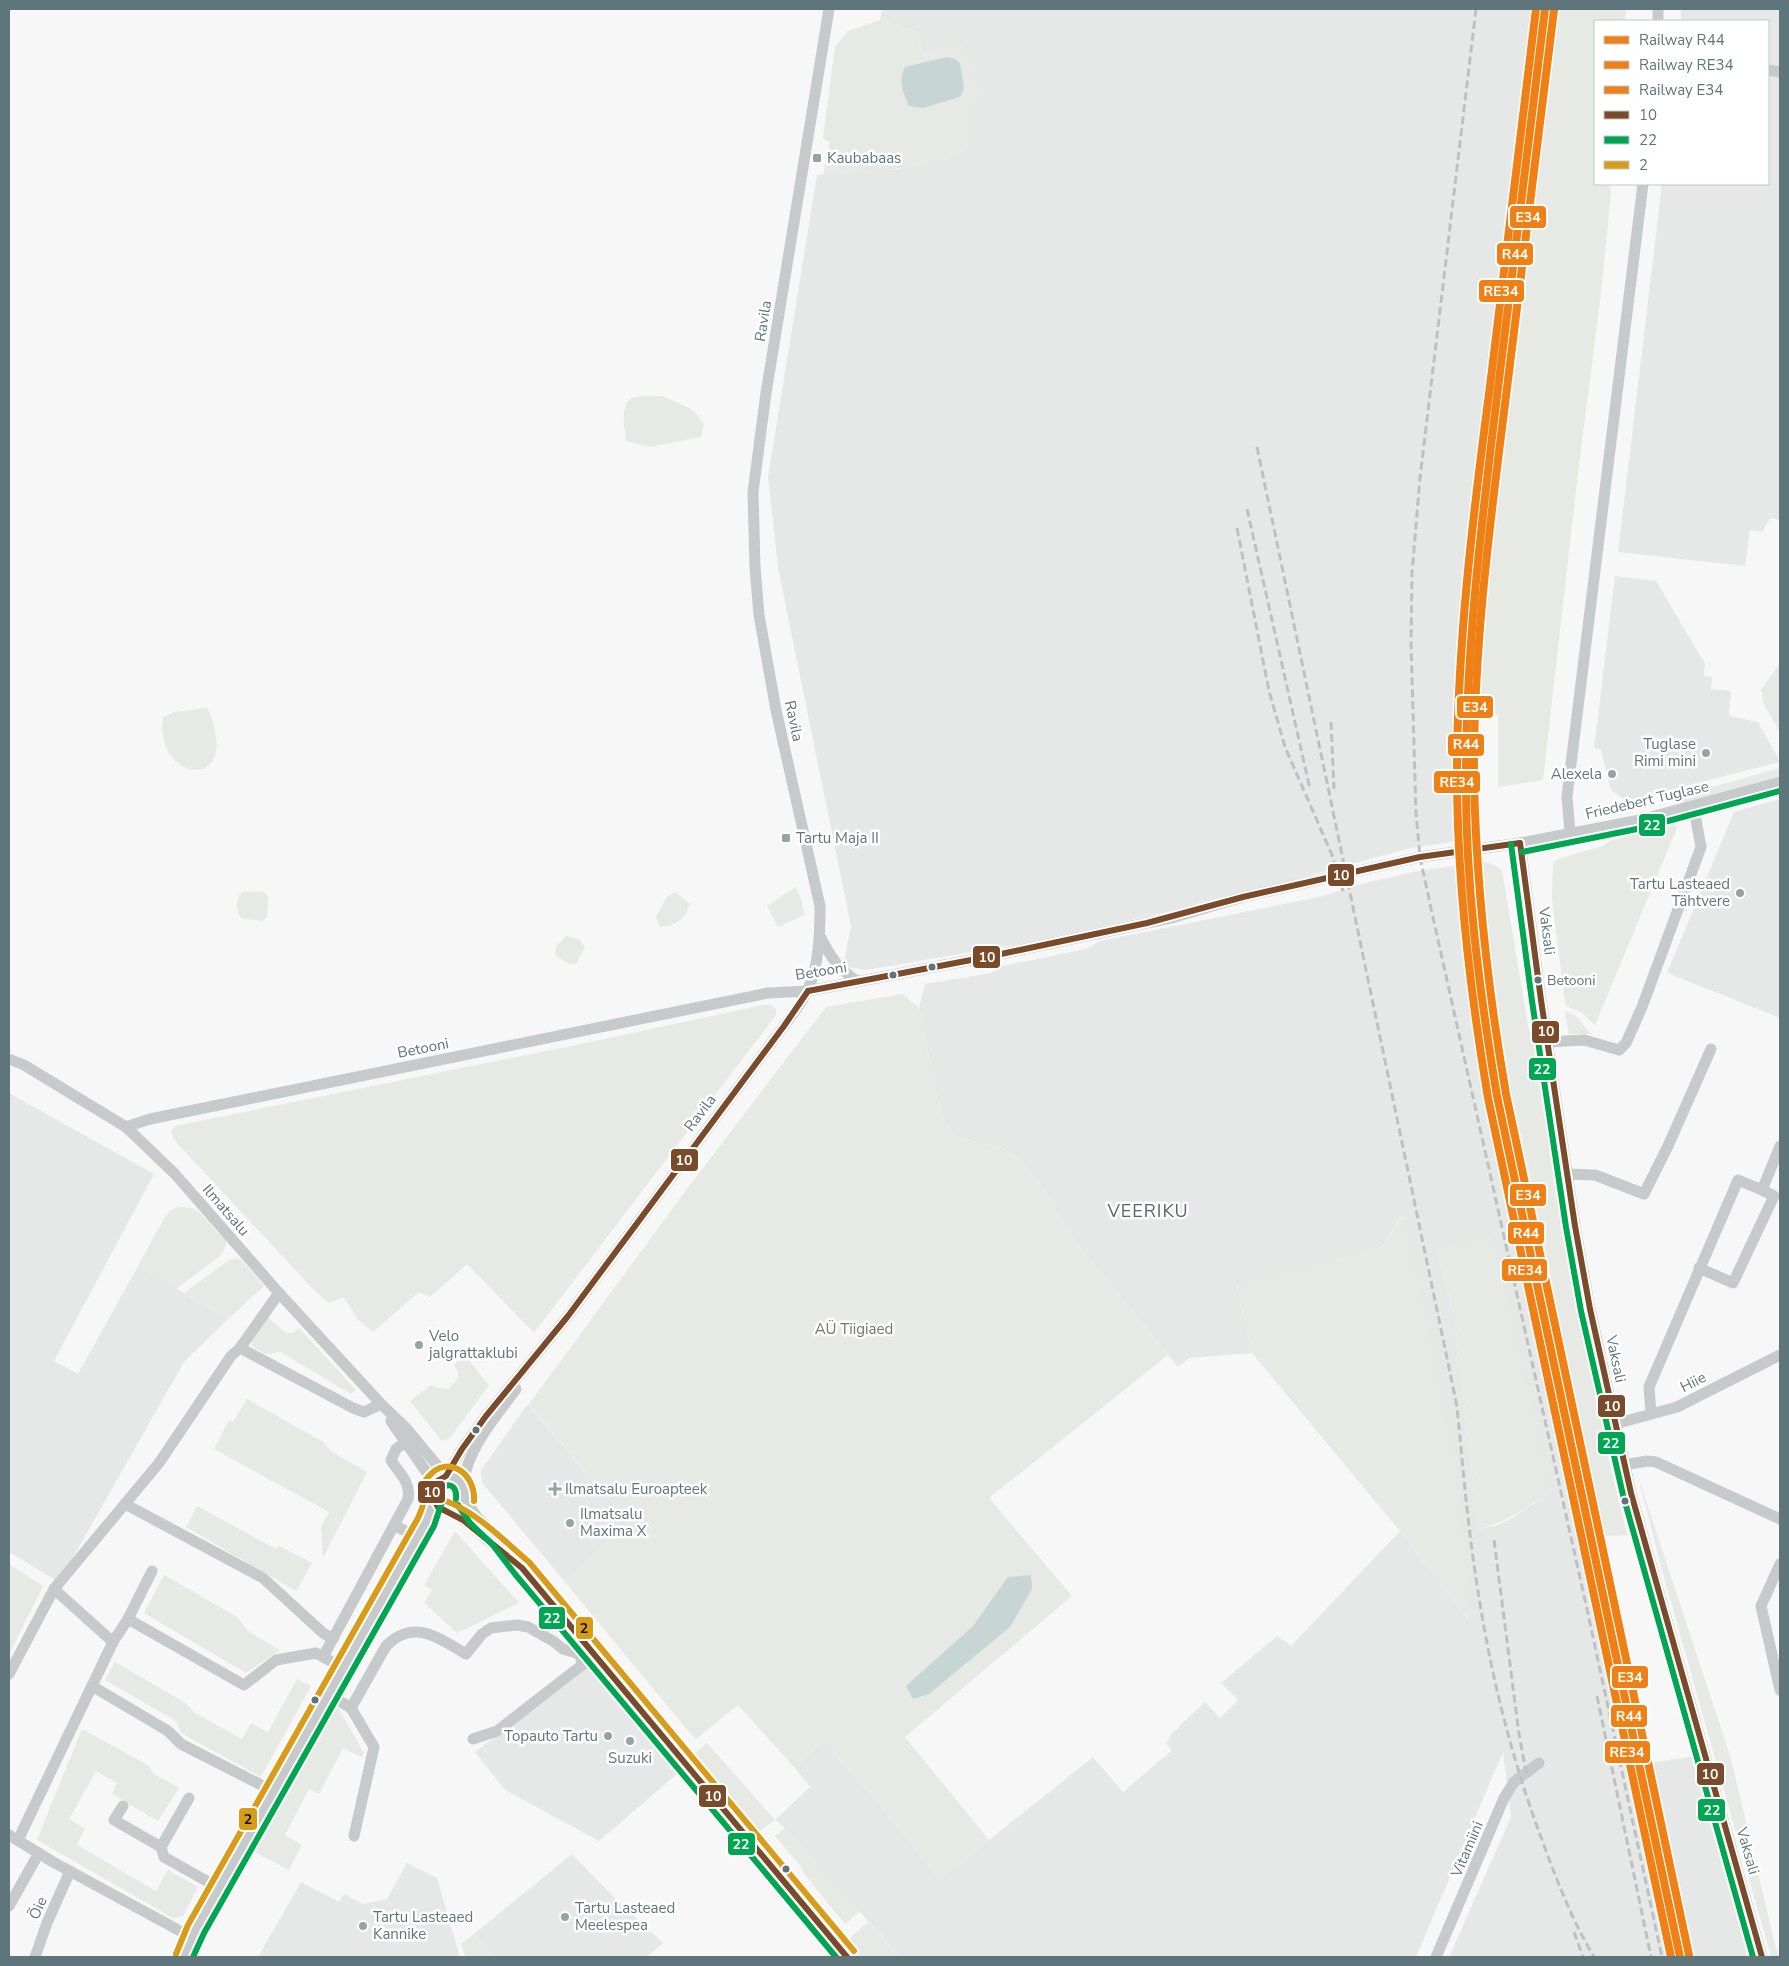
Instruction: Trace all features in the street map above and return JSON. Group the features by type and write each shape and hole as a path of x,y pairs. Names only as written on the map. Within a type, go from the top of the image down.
{"street":[{"name":"Ravila","path":"463,1484 467,1465 474,1450 539,1354 784,1026 808,990 820,936 820,906 776,710 759,615 755,567 754,492 766,392 829,9"},
{"path":"1570,833 1567,796 1643,185"},
{"name":"Friedebert Tuglase","path":"1520,843 1640,820 1780,782"},
{"path":"1548,1042 1584,1040 1619,1050 1626,1043 1642,1007 1701,847 1696,820 1691,807"},
{"name":"Vaksali","path":"1520,843 1568,1174 1590,1308 1615,1424 1624,1465 1762,1957"},
{"name":"Betooni","path":"126,1127 150,1119 758,995 808,990 967,962 1138,925 1243,897 1420,857 1520,843"},
{"path":"820,936 837,965 857,980"},
{"path":"1568,1174 1595,1175 1644,1194 1668,1146 1711,1049"},
{"name":"Ilmatsalu","path":"9,1052 24,1065"},
{"name":"Ilmatsalu","path":"9,1059 24,1065 126,1127 175,1174 279,1293 381,1404 406,1428 446,1476"},
{"path":"1762,1190 1780,1146"},
{"path":"1652,1414 1648,1387 1699,1268 1738,1180 1774,1196 1733,1283 1699,1268"},
{"path":"9,1674 54,1589 159,1463 231,1356 240,1348 279,1293"},
{"path":"240,1348 353,1408 364,1412 381,1404"},
{"name":"Ravila","path":"446,1476 462,1449 486,1416 517,1377 539,1354"},
{"name":"Hiie","path":"1615,1424 1677,1407 1780,1354"},
{"name":"Ilmatsalu","path":"381,1404 434,1483"},
{"path":"323,1657 408,1499 410,1490 404,1476 391,1460 396,1449 406,1442"},
{"path":"1624,1465 1647,1461 1656,1462 1780,1519"},
{"path":"426,1522 446,1510 458,1508 465,1500 466,1494 463,1484 456,1477 446,1476 434,1483 431,1494 433,1500 439,1507 446,1510 470,1525 522,1568"},
{"path":"184,1957 219,1888 426,1522 433,1500"},
{"path":"465,1500 469,1508 499,1538 584,1651 847,1957"},
{"path":"125,1504 263,1578 322,1633 333,1639"},
{"path":"394,1525 417,1537"},
{"path":"1780,1564 1761,1606 1780,1690"},
{"path":"152,1571 13,1837 70,1871 193,1938"},
{"path":"54,1589 114,1642"},
{"path":"128,1619 244,1685 276,1660 316,1653 343,1668"},
{"path":"341,1624 361,1635"},
{"path":"352,1708 386,1646 392,1640 401,1636 418,1632 429,1633 466,1654 482,1634 491,1628 517,1626 528,1627 563,1649 584,1651"},
{"path":"473,1739 497,1731 582,1665 584,1651"},
{"path":"92,1686 168,1731 181,1744 273,1791"},
{"path":"328,1694 352,1708 374,1747 354,1836"},
{"name":"Vitamiini","path":"1436,1957 1504,1798 1514,1782 1539,1763"},
{"path":"161,1847 189,1798"},
{"path":"122,1806 114,1820 161,1847 164,1857 219,1888"},
{"path":"9,1906 38,1853"},
{"name":"Õie","path":"35,1957 47,1923 70,1871"}],"shaded area":[{"path":"882,9 1557,9 1503,443 1480,652 1477,710 1478,838 1411,848 1205,904 1026,943 866,970 848,967 844,961 851,926 778,568 768,477 817,175 891,170 948,159 965,149 971,111 921,51 918,32 880,20"},
{"path":"1681,9 1780,9 1780,520 1770,518 1762,532 1750,530 1745,566 1618,552 1662,185 1769,185 1769,20 1681,20"},
{"path":"947,57 955,59 960,63 964,88 960,97 923,108 909,106 903,92 902,77 905,67"},
{"path":"1615,576 1656,581 1705,664 1704,676 1712,677 1711,689 1731,691 1729,716 1758,722 1780,762 1626,801 1611,790 1601,750 1594,748"},
{"name":"Tartu Lasteaed Tähtvere","path":"1780,799 1780,1018 1667,973 1734,812"},
{"path":"1480,862 1489,973 1648,1763 1695,1756 1722,1856 1753,1957 1449,1957 1511,1817 1503,1752 1416,1957 900,1957 785,1828 775,1820 810,1787 794,1767 823,1741 879,1803 940,1879 1093,1757 1123,1792 1172,1750 1166,1744 1172,1733 1205,1702 1220,1718 1238,1700 1221,1683 1277,1636 1291,1646 1400,1531 1470,1622 1402,1216 1382,1247 1237,1286 1252,1353 1189,1358 1178,1367 1079,1247 1041,1186 1021,1161 1003,1148 955,1137 941,1114 919,1008 925,984 991,973 1003,966 1086,949 1100,941 1319,897 1357,885 1413,872","holes":["1438,1250 1551,1492 1510,1519 1495,1526 1478,1529 1455,1322"]},
{"path":"9,1093 154,1174 54,1361 78,1374 138,1266 228,1319 184,1362 59,1582 9,1552"},
{"path":"528,1404 628,1522 565,1582 483,1484 481,1477 481,1470"},
{"path":"1031,1575 1032,1589 1010,1627 929,1694 913,1699 906,1686 973,1626 1008,1577"},
{"path":"589,1665 677,1774 599,1841 505,1790 475,1752"},
{"name":"Tartu Lasteaed Meelespea","path":"572,1854 663,1943 647,1957 493,1957 474,1934"},
{"name":"Tartu Lasteaed Kannike","path":"407,1863 437,1878 460,1957 258,1957 301,1882 339,1902 344,1894 363,1904 387,1899"}],"green space":[{"path":"1557,9 1626,9 1625,20 1594,20 1594,185 1609,185 1611,193 1601,293 1578,473 1543,780 1498,787 1498,715 1477,710 1480,652 1503,443"},
{"path":"880,20 918,32 921,51 963,44 980,102 971,111 965,149 948,159 891,170 823,175 830,142 823,138 835,47 848,31"},
{"path":"638,396 663,396 693,410 704,424 701,437 650,447 626,441 624,410 626,404"},
{"path":"1780,663 1780,732 1764,705 1761,690"},
{"path":"207,708 215,729 216,754 210,764 201,769 190,769 178,764 169,753 163,738 163,718 174,712"},
{"path":"1780,768 1779,776 1684,803 1675,802 1677,797"},
{"path":"1674,824 1677,828 1595,1025 1582,1013 1566,1006 1565,1003 1552,899 1553,863 1558,859 1603,846 1610,841"},
{"path":"1480,862 1492,864 1502,871 1529,1031 1537,1032 1609,1442 1605,1445 1627,1534 1633,1535 1603,1536 1489,973"},
{"path":"796,887 802,901 804,915 778,927 767,906"},
{"path":"243,891 263,892 268,896 267,917 262,921 241,918 237,904 238,897"},
{"path":"676,892 690,904 688,909 679,921 660,927 656,917 667,897"},
{"path":"566,936 579,939 585,947 576,964 569,964 556,956 556,947"},
{"name":"AÜ Tiigiaed","path":"902,994 919,1008 941,1114 955,1137 1003,1148 1021,1161 1041,1186 1079,1247 1168,1355 989,1498 1072,1596 905,1737 989,1840 940,1879 879,1803 823,1741 794,1767 738,1705 696,1739 689,1732 565,1582 628,1522 529,1404 687,1189 826,1007"},
{"path":"770,1005 776,1009 776,1015 534,1333 467,1264 430,1297 419,1292 373,1332 358,1320 344,1297 329,1303 315,1291 174,1140 171,1132 175,1126 581,1044"},
{"path":"1565,1011 1576,1016 1591,1034 1569,1034"},
{"path":"179,1207 192,1208 199,1212 226,1241 225,1249 220,1256 176,1289 138,1266 165,1217 170,1211"},
{"path":"1403,1216 1455,1465 1471,1623 1400,1531 1252,1353 1237,1285 1382,1247"},
{"path":"1492,1236 1551,1492 1507,1519 1478,1529 1455,1322 1438,1250"},
{"path":"236,1258 242,1261 264,1286 228,1319 184,1293 229,1260"},
{"path":"267,1317 286,1333 293,1333 299,1328 356,1390 351,1394 281,1352 264,1354 252,1346 251,1341"},
{"path":"458,1361 469,1361 489,1385 450,1438 442,1441 410,1401 431,1385 448,1389 458,1378 458,1372 454,1365"},
{"path":"247,1399 323,1442 332,1452 367,1472 323,1558 321,1527 329,1512 214,1449 229,1420 233,1422"},
{"path":"1638,1476 1731,1759 1778,1957 1771,1957 1660,1563"},
{"path":"197,1506 276,1549 279,1546 312,1563 296,1591 186,1527"},
{"path":"455,1531 519,1603 457,1633 424,1603 432,1590 424,1585"},
{"path":"9,1564 43,1586 9,1654"},
{"path":"164,1575 237,1617 249,1632 280,1650 246,1673 144,1613"},
{"path":"115,1662 184,1702 195,1713 242,1739 251,1723 268,1732 297,1679 311,1686 261,1777 181,1733 176,1721 105,1680"},
{"path":"336,1704 364,1753 361,1757 343,1748 319,1794 309,1789 285,1835 302,1845 289,1870 253,1851"},
{"path":"82,1729 148,1765 154,1774 179,1788 158,1821 112,1794 117,1783 96,1771 69,1819 85,1829 77,1845 156,1891 168,1870 198,1887 183,1916 173,1918 37,1840"},
{"path":"707,1743 775,1820 757,1833 752,1832 693,1761 694,1754"},
{"path":"785,1828 860,1911 845,1924 775,1836"},
{"path":"868,1922 900,1957 855,1957 847,1948 848,1940"},
{"path":"474,1934 493,1957 465,1957 461,1944"}],"railway":[{"path":"1476,9 1420,478 1412,573 1411,644 1416,813 1420,857 1585,1600 1662,1957"},
{"path":"1257,447 1457,1407 1474,1568 1489,1655 1512,1748 1531,1810 1565,1900 1594,1957"},
{"path":"1247,509 1310,789"},
{"path":"1237,528 1269,691 1285,747 1332,855 1344,894"},
{"path":"1331,722 1334,789"},
{"path":"1494,1540 1519,1734 1527,1777"},
{"path":"1597,1696 1651,1957"},
{"path":"1574,1932 1583,1957"}],"rail line":[{"name":"RE34","path":"1536,9 1467,580 1458,726 1459,856 1470,977 1488,1098 1671,1957"},
{"name":"R44","path":"1545,9 1476,577 1467,725 1466,814 1468,855 1474,935 1484,1016 1497,1096 1680,1957"},
{"name":"E34","path":"1554,10 1494,491 1479,634 1474,730 1477,858 1488,977 1506,1094 1689,1955"}],"transit line":[{"name":"22","path":"1522,852 1642,828 1780,791"},
{"name":"10","path":"1520,843 1541,1000 1575,1226 1590,1309 1631,1493 1762,1957"},
{"name":"10","path":"808,991 987,957 1147,923 1243,897 1420,857 1520,843"},
{"name":"22","path":"1511,844 1532,1001 1566,1227 1581,1311 1623,1495 1753,1957"},
{"name":"10","path":"808,991 568,1316 486,1416 462,1449 446,1476 434,1483 431,1495 438,1507 463,1520 522,1568 847,1957"},
{"name":"2","path":"176,1954 188,1925 418,1518 423,1504 423,1488 426,1479 436,1470 444,1467 452,1467 459,1470 466,1475 470,1482 474,1501"},
{"name":"22","path":"193,1957 204,1933 434,1526 442,1502 440,1494 442,1488 449,1485 453,1487 456,1492 456,1499"},
{"name":"2","path":"446,1501 480,1520 529,1562 854,1951"},
{"name":"22","path":"458,1505 470,1523 492,1544 515,1574 836,1957"}],"place":[{"name":"Kaubabaas","path":"817,158"},
{"name":"Tuglase Rimi mini","path":"1706,753"},
{"name":"Alexela","path":"1612,774"},
{"name":"Tartu Maja II","path":"786,838"},
{"name":"Tartu Lasteaed Tähtvere","path":"1740,893"},
{"name":"Betooni","path":"1538,980"},
{"name":"Velo jalgrattaklubi","path":"419,1345"},
{"name":"Ilmatsalu Euroapteek","path":"555,1489"},
{"name":"Ilmatsalu Maxima X","path":"570,1523"},
{"name":"Topauto Tartu","path":"608,1736"},
{"name":"Suzuki","path":"630,1741"},
{"name":"Tartu Lasteaed Meelespea","path":"565,1917"},
{"name":"Tartu Lasteaed Kannike","path":"363,1926"}],"district":[{"name":"VEERIKU","path":"1148,1211"}]}
